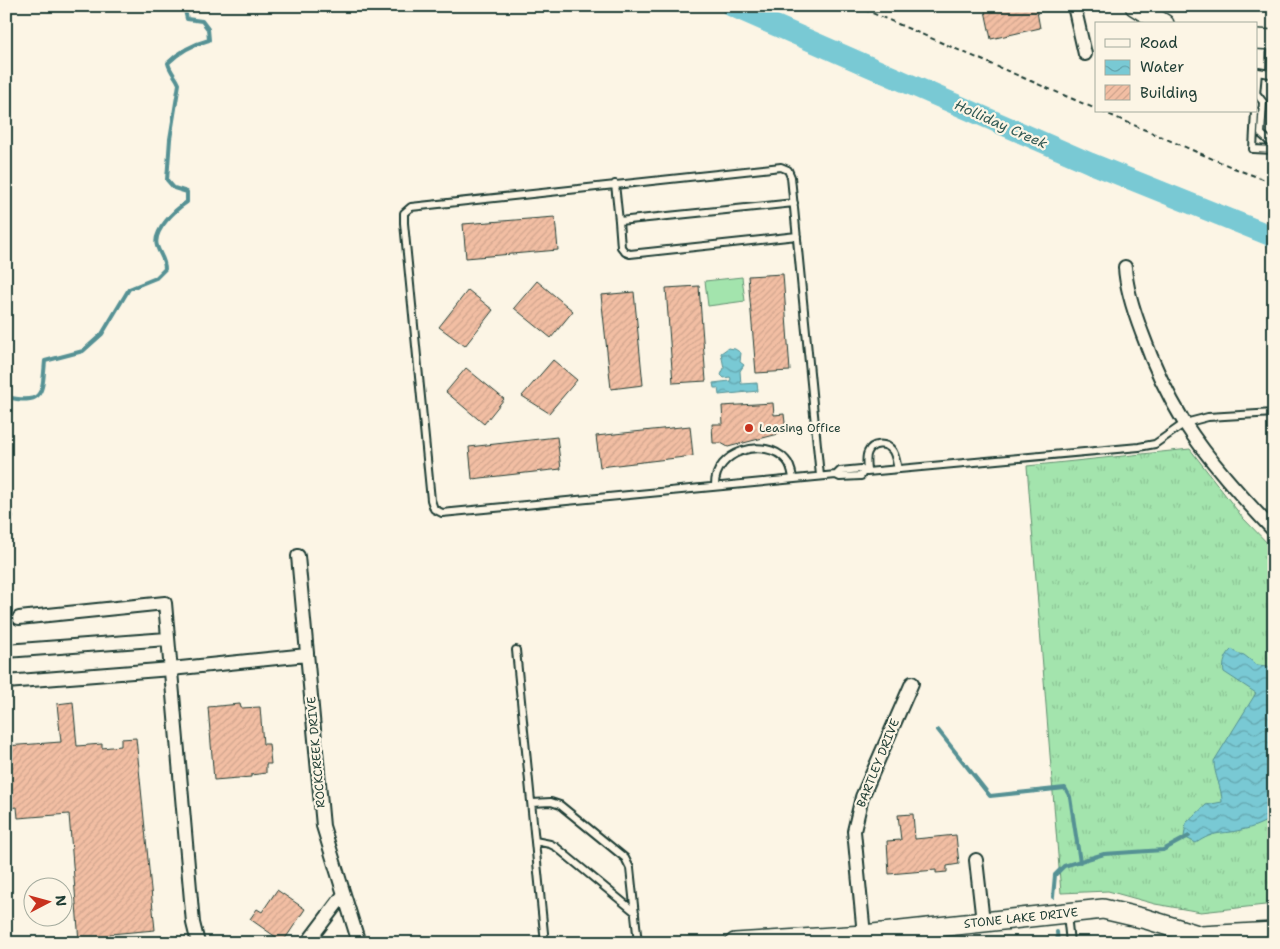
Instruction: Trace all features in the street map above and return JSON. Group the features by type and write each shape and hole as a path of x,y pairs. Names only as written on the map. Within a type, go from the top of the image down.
{"street":[{"path":"1074,6 1085,54"},
{"path":"1135,6 1161,22"},
{"path":"1125,267 1128,290 1152,361 1185,423 1217,465 1274,531"},
{"name":"ROCKCREEK DRIVE","path":"298,556 323,826 358,943"},
{"path":"19,618 165,603 193,923 198,943"},
{"path":"6,651 167,639"},
{"path":"6,682 171,669 307,655"},
{"name":"BARTLEY DRIVE","path":"864,935 854,831 862,797 912,683"},
{"path":"976,860 983,922"},
{"path":"306,943 344,894"},
{"name":"STONE LAKE DRIVE","path":"743,942 864,935 1103,909 1146,919 1201,936 1274,932"}],"lane":[{"path":"1258,72 1272,74 1267,40"},
{"path":"1258,96 1263,102 1261,134 1270,142 1274,142"},
{"path":"1255,112 1253,149 1274,150"},
{"path":"820,476 794,203 791,177 788,170 781,167 615,184 411,207 404,213 431,500 434,509 442,513 820,476 836,474 840,477 862,476 865,472 867,453 872,446 878,444 885,445 892,450 898,469"},
{"path":"615,184 622,247 625,252 630,254 797,236"},
{"path":"619,222 794,203"},
{"path":"865,472 1139,447 1155,444 1185,423 1208,417 1274,412"},
{"path":"715,486 718,468 734,454 753,449 764,450 785,459 791,469 793,478"},
{"path":"516,650 545,943"},
{"path":"532,804 551,802 560,805 625,858 630,868 638,943"},
{"path":"535,841 556,847 635,912"},
{"path":"1067,913 1070,943"}],"path":[{"path":"856,6 1095,109"},
{"path":"1103,112 1240,171 1274,183"}],"green space":[{"path":"742,277 745,301 708,306 705,281"},
{"path":"1190,449 1243,518 1274,550 1274,904 1201,912 1155,904 1108,891 1061,893 1027,466"}],"water":[{"path":"728,348 735,349 741,353 740,362 744,365 740,371 741,384 757,383 758,391 719,395 718,388 714,388 713,383 730,381 731,379 730,377 724,378 721,375 724,368 721,353"},
{"path":"1232,649 1257,665 1268,666 1274,670 1274,817 1254,827 1213,834 1196,843 1184,837 1186,823 1206,805 1222,802 1214,761 1256,693 1224,672 1225,659"}],"building":[{"path":"984,6 1036,6 1040,28 991,39"},
{"path":"555,217 558,250 466,258 463,224"},
{"path":"783,274 790,371 756,373 748,276"},
{"path":"537,281 573,311 551,338 514,308"},
{"path":"699,286 706,381 673,383 666,288"},
{"path":"468,290 493,310 465,346 439,327"},
{"path":"634,292 643,385 611,389 601,295"},
{"path":"553,360 577,380 549,413 522,396"},
{"path":"466,368 504,399 484,424 446,392"},
{"name":"Leasing Office","path":"773,403 774,415 784,414 786,432 728,447 721,443 713,443 712,424 723,424 722,406"},
{"path":"690,426 693,456 600,467 596,436"},
{"path":"557,437 561,469 472,479 469,447"},
{"path":"73,702 77,746 102,744 102,748 121,746 121,739 136,738 155,930 110,934 110,939 79,942 69,814 18,818 17,807 6,808 6,746 61,742 57,704"},
{"path":"240,704 241,708 260,707 263,744 269,744 271,764 266,764 266,773 251,775 251,777 214,780 208,707"},
{"path":"913,814 915,839 956,835 959,864 947,866 947,872 936,873 936,870 889,874 887,841 901,840 898,815"},
{"path":"277,890 305,909 283,942 250,919 257,909 262,912"}],"waterway":[{"path":"6,397 28,399 34,398 39,394 43,382 45,361 83,351 102,334 129,289 156,278 165,269 156,240 161,227 171,215 187,202 187,192 174,188 167,180 170,139 179,84 168,63 187,49 209,40 208,29 202,21 187,19 184,6"},
{"name":"Holliday Creek","path":"731,6 1090,163 1274,237"},
{"path":"6,513 12,516 6,522"},
{"path":"938,730 990,796 1065,788 1070,797 1080,862"},
{"path":"1053,897 1055,875 1064,866 1104,854 1163,850 1189,836"},
{"path":"1057,932 1058,943"}],"place":[{"name":"Leasing Office","path":"749,428"}]}
